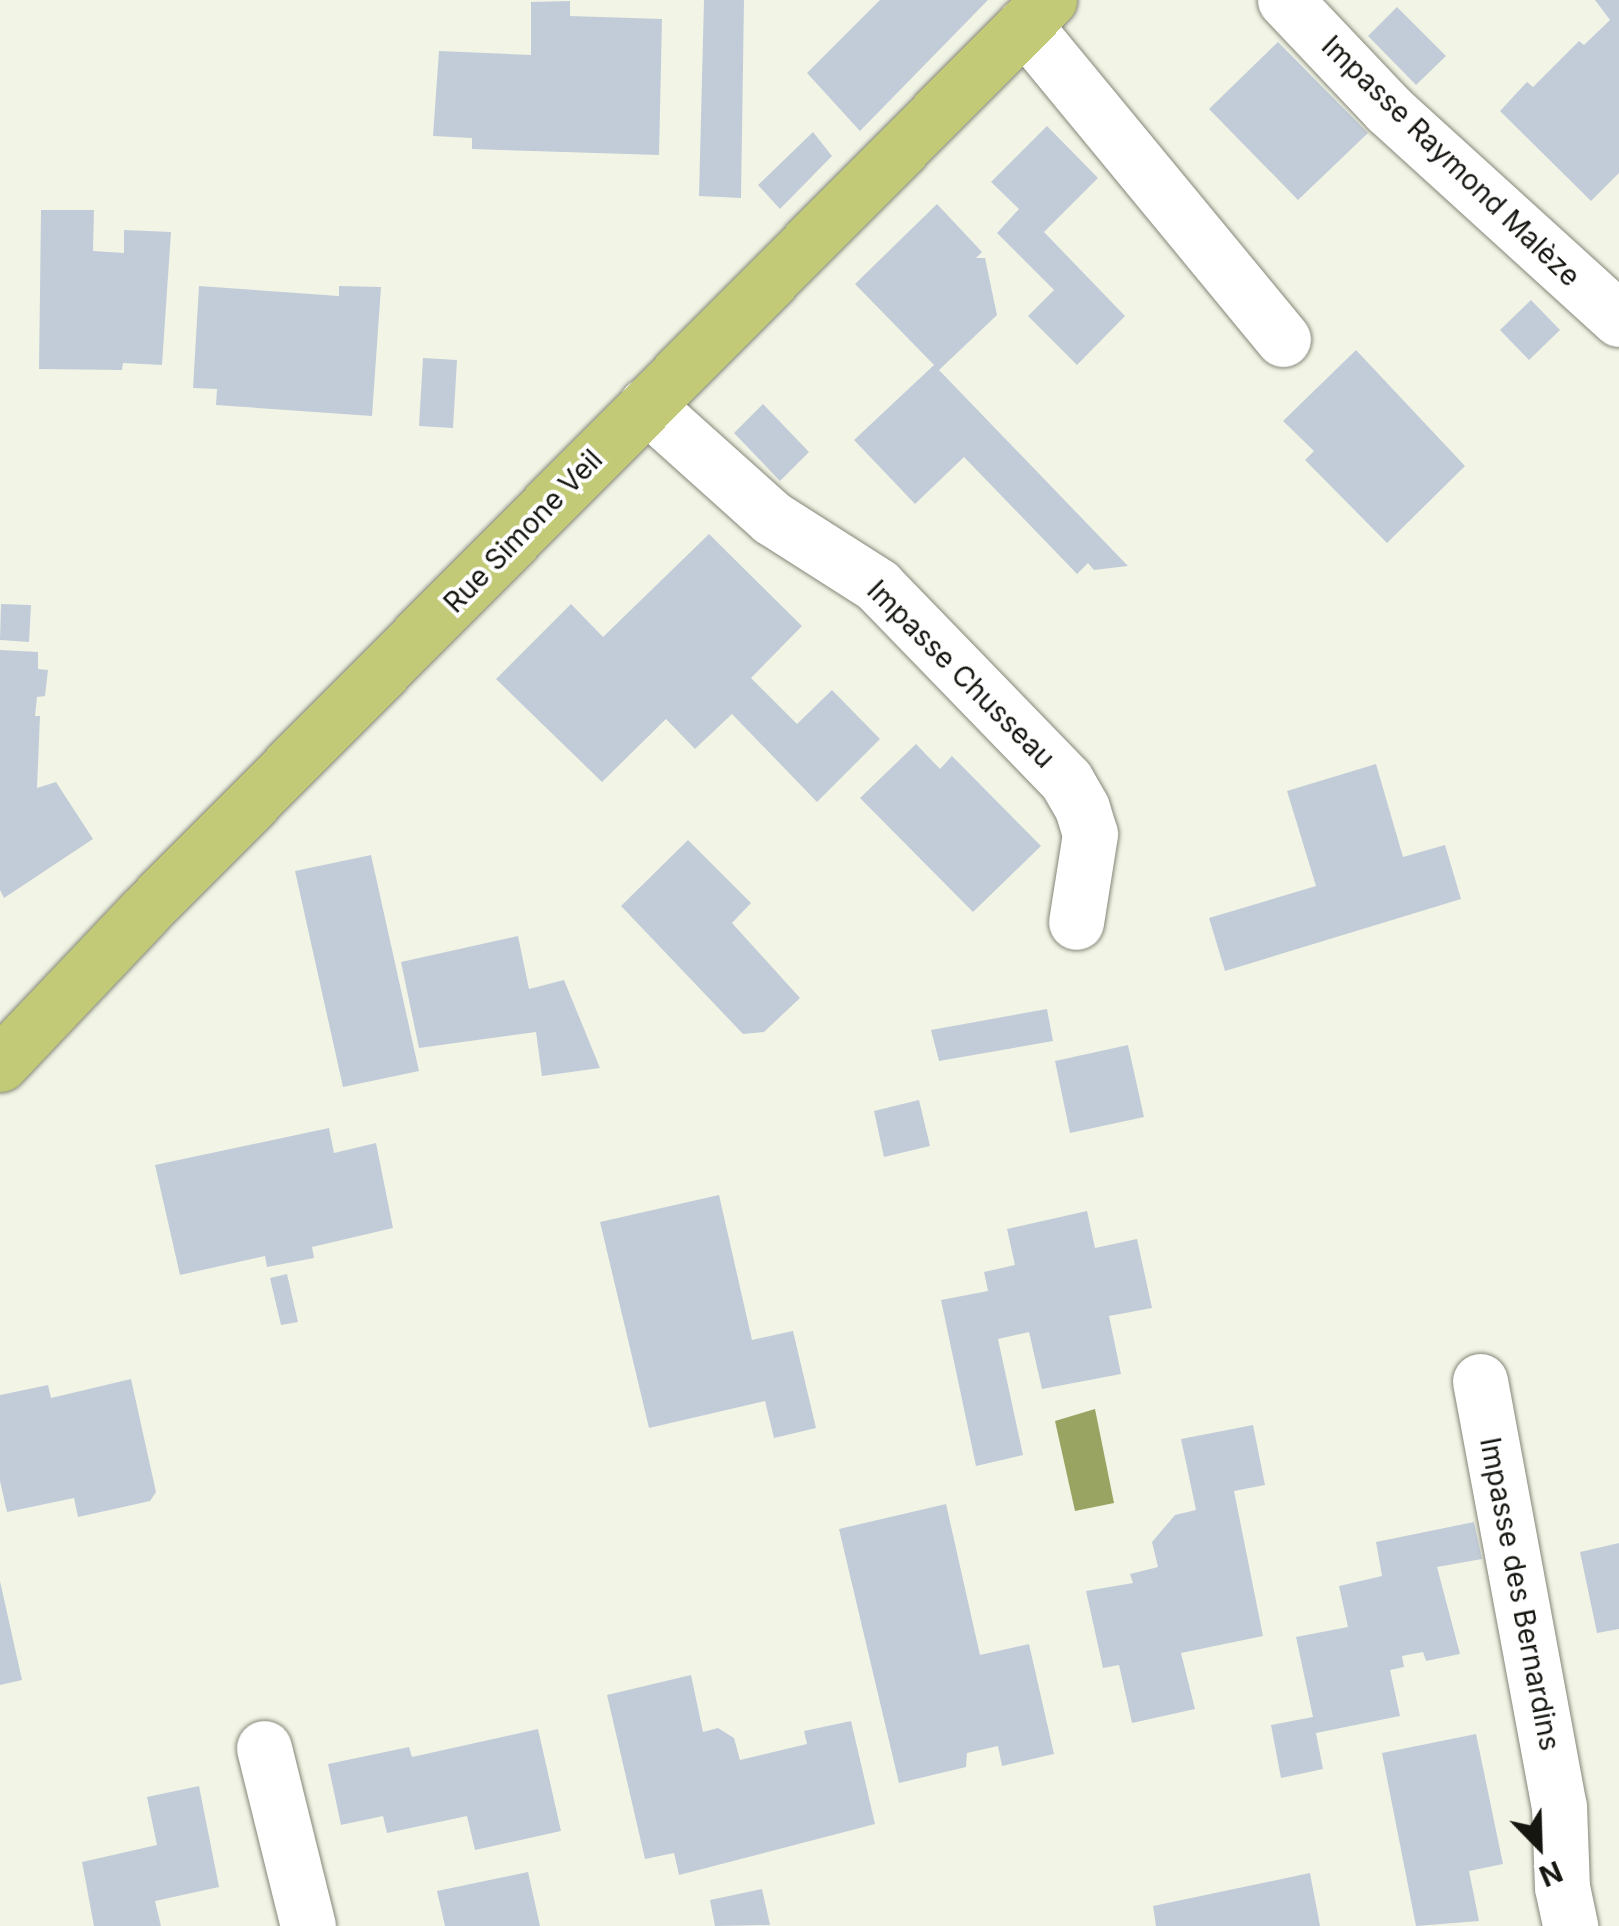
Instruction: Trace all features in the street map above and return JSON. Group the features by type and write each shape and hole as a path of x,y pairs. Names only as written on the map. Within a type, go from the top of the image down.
{"main road":[{"name":"Rue Simone Veil","path":"0,1064 1036,12"}],"street":[{"name":"Impasse Raymond Malèze","path":"1285,0 1388,109 1619,319"},
{"path":"1036,12 1283,339"},
{"name":"Impasse Chusseau","path":"646,404 772,518 877,585 1066,780 1082,808 1090,834 1076,922"},
{"name":"Impasse des Bernardins","path":"1480,1381 1559,1806 1562,1887 1570,1926"},
{"path":"264,1748 308,1926"}],"shaded area":[{"path":"1095,1409 1114,1503 1075,1511 1055,1421"}],"building":[{"path":"704,0 744,0 741,198 699,196"},
{"path":"880,0 988,0 860,131 807,73"},
{"path":"1595,0 1619,0 1619,173 1591,201 1500,111 1527,82 1533,87 1579,41 1584,45 1610,20"},
{"path":"570,1 570,16 662,19 659,155 472,149 472,138 433,136 439,51 531,55 531,2"},
{"path":"1397,7 1446,56 1416,85 1368,36"},
{"path":"1278,42 1368,133 1298,200 1209,109"},
{"path":"1047,126 1098,178 1044,232 1125,316 1077,365 1028,316 1054,290 997,233 1019,209 991,182"},
{"path":"813,132 832,156 780,209 758,185"},
{"path":"937,204 982,252 976,258 985,258 997,315 939,370 1128,566 1094,570 1088,563 1077,574 964,457 915,504 854,440 934,365 855,284"},
{"path":"41,210 94,210 93,251 124,253 124,230 171,232 162,365 123,363 122,370 39,369"},
{"path":"199,286 339,296 339,286 381,287 372,416 216,405 217,389 193,388"},
{"path":"1531,300 1560,330 1529,360 1500,330"},
{"path":"1356,350 1465,466 1387,543 1305,460 1314,451 1283,421"},
{"path":"423,358 457,360 453,428 419,426"},
{"path":"763,404 809,452 780,481 734,433"},
{"path":"709,534 802,626 751,678 797,724 832,690 880,739 817,802 732,714 695,749 666,719 602,782 496,679 571,604 603,637"},
{"path":"1,604 31,605 29,642 0,640"},
{"path":"0,650 38,652 38,669 48,670 45,696 37,697 35,716 40,716 37,788 56,782 93,839 4,898 0,890"},
{"path":"916,744 940,769 952,756 1041,846 973,912 860,798"},
{"path":"1376,764 1403,857 1445,845 1461,899 1225,971 1209,918 1316,886 1287,791"},
{"path":"688,840 751,903 732,923 800,998 764,1032 743,1034 621,906"},
{"path":"371,855 419,1071 343,1087 295,871"},
{"path":"518,936 529,989 564,980 600,1068 542,1076 536,1032 419,1048 401,962"},
{"path":"1047,1009 1053,1041 939,1061 931,1030"},
{"path":"1128,1045 1144,1117 1070,1133 1055,1061"},
{"path":"919,1100 930,1146 884,1157 874,1111"},
{"path":"329,1128 334,1153 376,1143 393,1228 312,1247 314,1258 267,1267 265,1256 180,1275 155,1165"},
{"path":"719,1195 752,1340 793,1331 816,1428 774,1438 765,1401 649,1428 600,1222"},
{"path":"1087,1211 1095,1248 1137,1239 1152,1308 1109,1316 1121,1374 1042,1389 1029,1332 998,1339 1023,1455 976,1466 941,1300 988,1291 984,1272 1015,1265 1007,1229"},
{"path":"287,1274 298,1322 281,1325 270,1278"},
{"path":"131,1379 156,1492 150,1501 78,1517 74,1498 7,1512 0,1481 0,1395 48,1385 51,1398"},
{"path":"1253,1425 1265,1485 1234,1491 1263,1636 1181,1653 1195,1709 1132,1723 1119,1665 1103,1668 1086,1591 1133,1583 1130,1574 1158,1567 1152,1542 1175,1515 1196,1510 1181,1439"},
{"path":"946,1504 980,1655 1029,1644 1054,1754 1002,1766 998,1746 967,1753 966,1767 899,1783 839,1529"},
{"path":"1474,1522 1482,1559 1437,1567 1460,1654 1426,1661 1423,1652 1402,1656 1404,1667 1390,1670 1400,1716 1316,1733 1323,1769 1281,1778 1271,1725 1313,1717 1296,1637 1348,1627 1339,1586 1382,1576 1376,1542"},
{"path":"1619,1543 1619,1629 1597,1633 1580,1552"},
{"path":"0,1581 22,1680 0,1685"},
{"path":"691,1675 703,1732 718,1728 734,1738 740,1760 807,1744 804,1731 851,1721 875,1824 679,1875 674,1853 645,1859 607,1695"},
{"path":"538,1729 561,1831 475,1850 467,1816 387,1833 383,1816 341,1825 328,1764 409,1747 412,1757"},
{"path":"1476,1734 1503,1864 1469,1871 1479,1921 1416,1926 1382,1753"},
{"path":"199,1786 219,1887 155,1901 161,1926 94,1926 82,1862 157,1845 147,1797"},
{"path":"528,1872 540,1926 445,1926 437,1891"},
{"path":"1310,1873 1320,1926 1156,1926 1153,1906"},
{"path":"762,1889 770,1925 715,1926 710,1900"}]}
